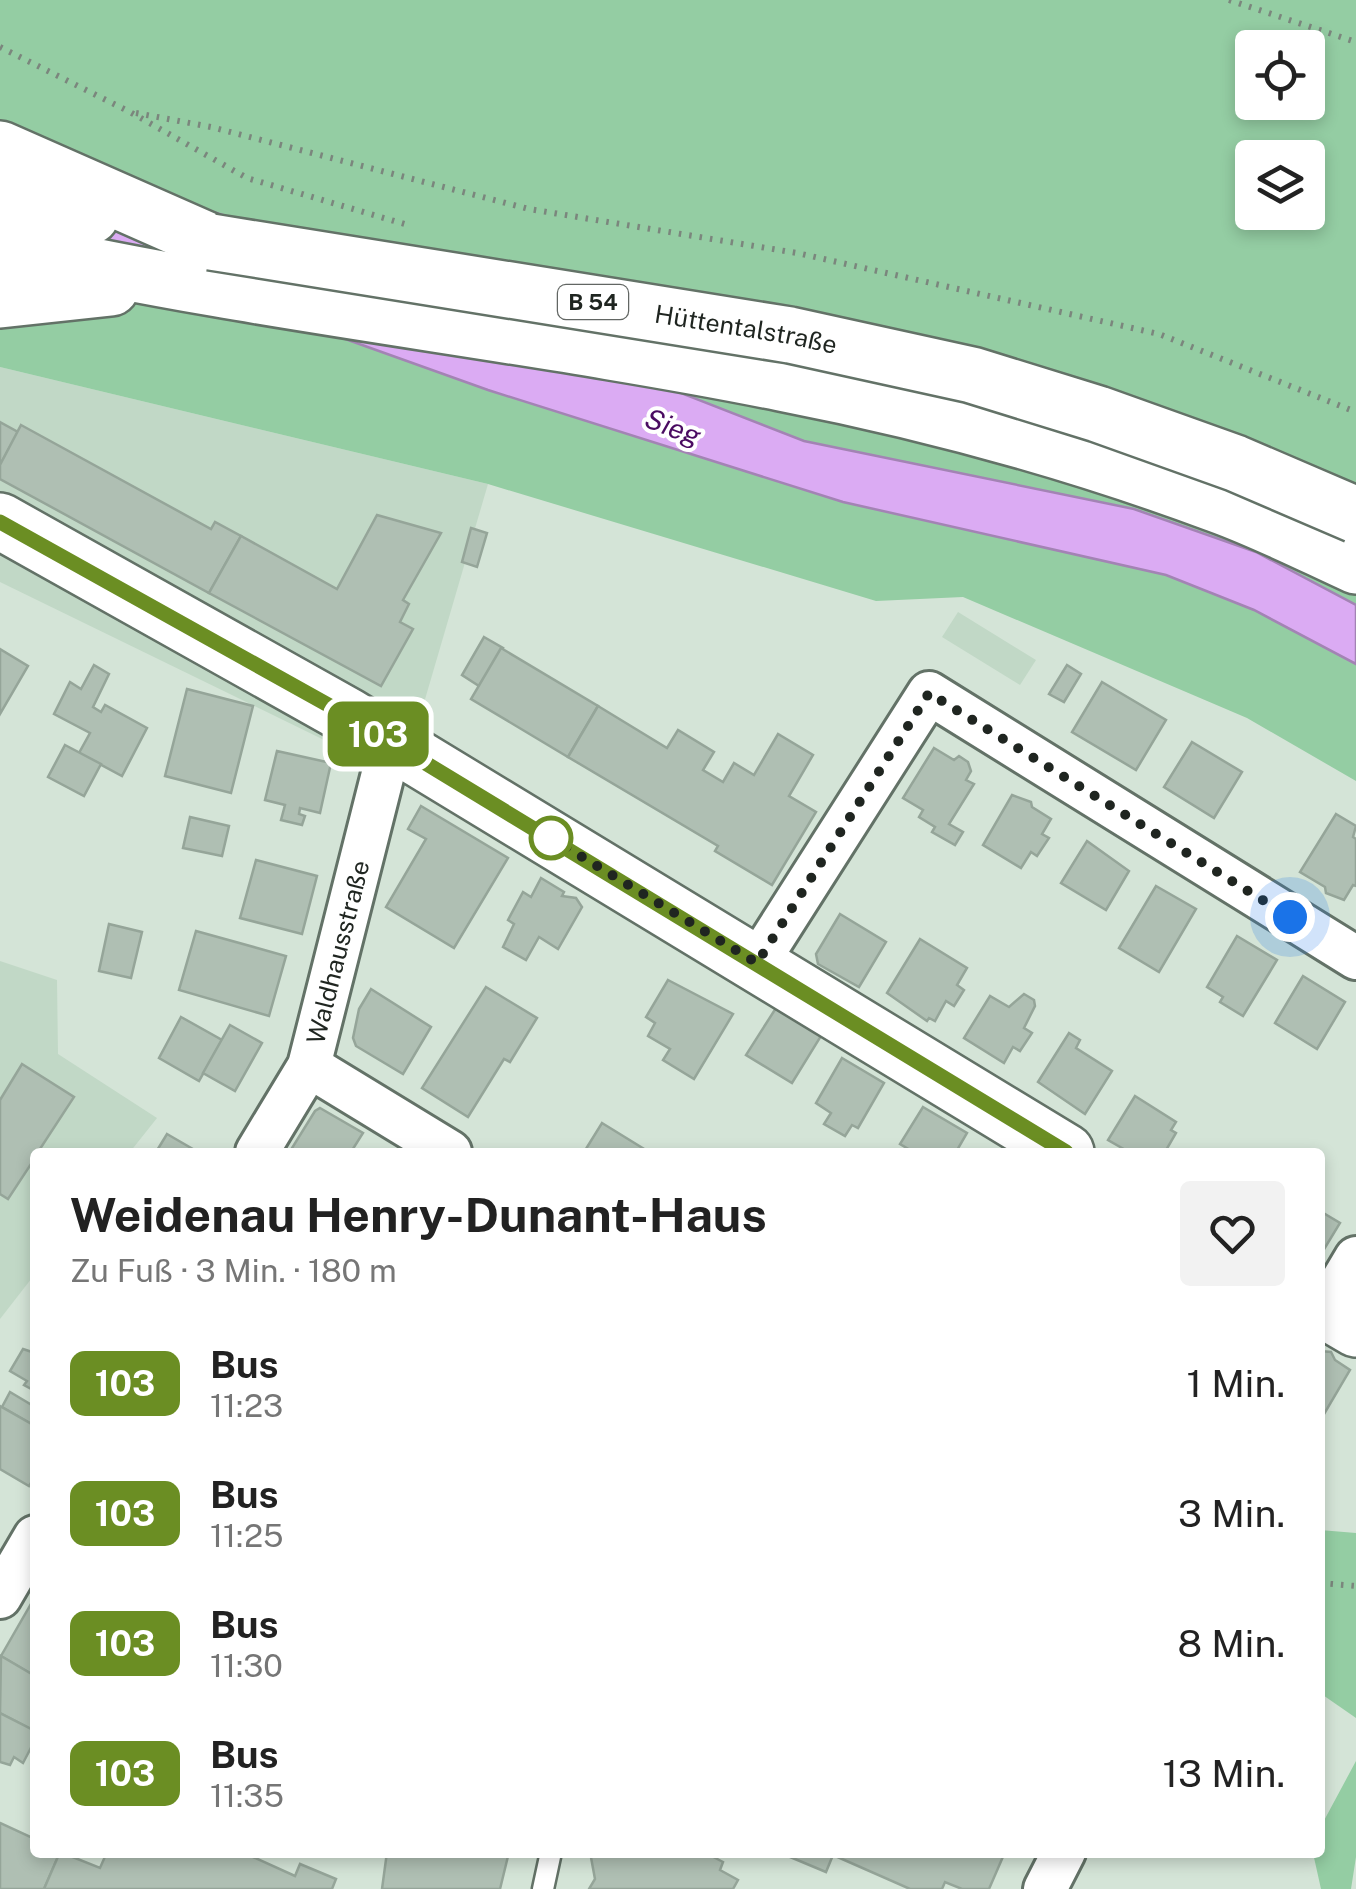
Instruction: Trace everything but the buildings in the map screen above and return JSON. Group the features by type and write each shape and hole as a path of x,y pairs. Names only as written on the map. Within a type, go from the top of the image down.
{"main road":[{"path":"0,148 198,262"},
{"name":"Hüttentalstraße","path":"0,195 198,262 958,423 1085,458 1221,506 1356,566"},
{"name":"Hüttentalstraße","path":"0,246 198,262 772,332 972,375 1098,414 1235,462 1356,515"},
{"path":"0,300 198,262"},
{"path":"0,522 391,742 1059,1148"}],"street":[{"path":"757,963 929,693 1356,958"},
{"name":"Waldhausstraße","path":"259,1148 309,1066 391,742"},
{"path":"309,1066 443,1148"},
{"path":"1334,1316 1356,1258"},
{"path":"0,1597 30,1545"},
{"path":"1046,1889 1061,1858"}],"lane":[{"path":"543,1889 551,1858"}],"path":[{"path":"1230,0 1356,42"},
{"path":"130,112 211,127 529,209 798,253 1159,334 1356,412"},
{"path":"1325,1583 1356,1586"}],"shaded area":[{"path":"0,367 488,484 402,778 0,582"},
{"path":"958,612 1036,660 1020,685 942,637"},
{"path":"0,961 57,980 58,1054 157,1118 133,1148 30,1148 30,1280 0,1319"}],"green space":[{"path":"0,0 1356,0 1356,781 1247,718 963,597 876,601 488,484 0,367"},
{"path":"1325,1530 1356,1533 1356,1718 1325,1696"},
{"path":"1356,1761 1356,1857 1351,1889 1321,1889 1314,1858 1325,1858 1325,1819"}],"water":[{"name":"Sieg","path":"0,143 235,219 804,441 1134,509 1256,552 1356,605 1356,664 1254,610 1166,575 843,502 488,390 105,253"}],"bus line":[{"name":"103","path":"0,522 348,716 1059,1148"}],"route":[{"path":"551,838 757,963 929,693 1290,917"}]}
